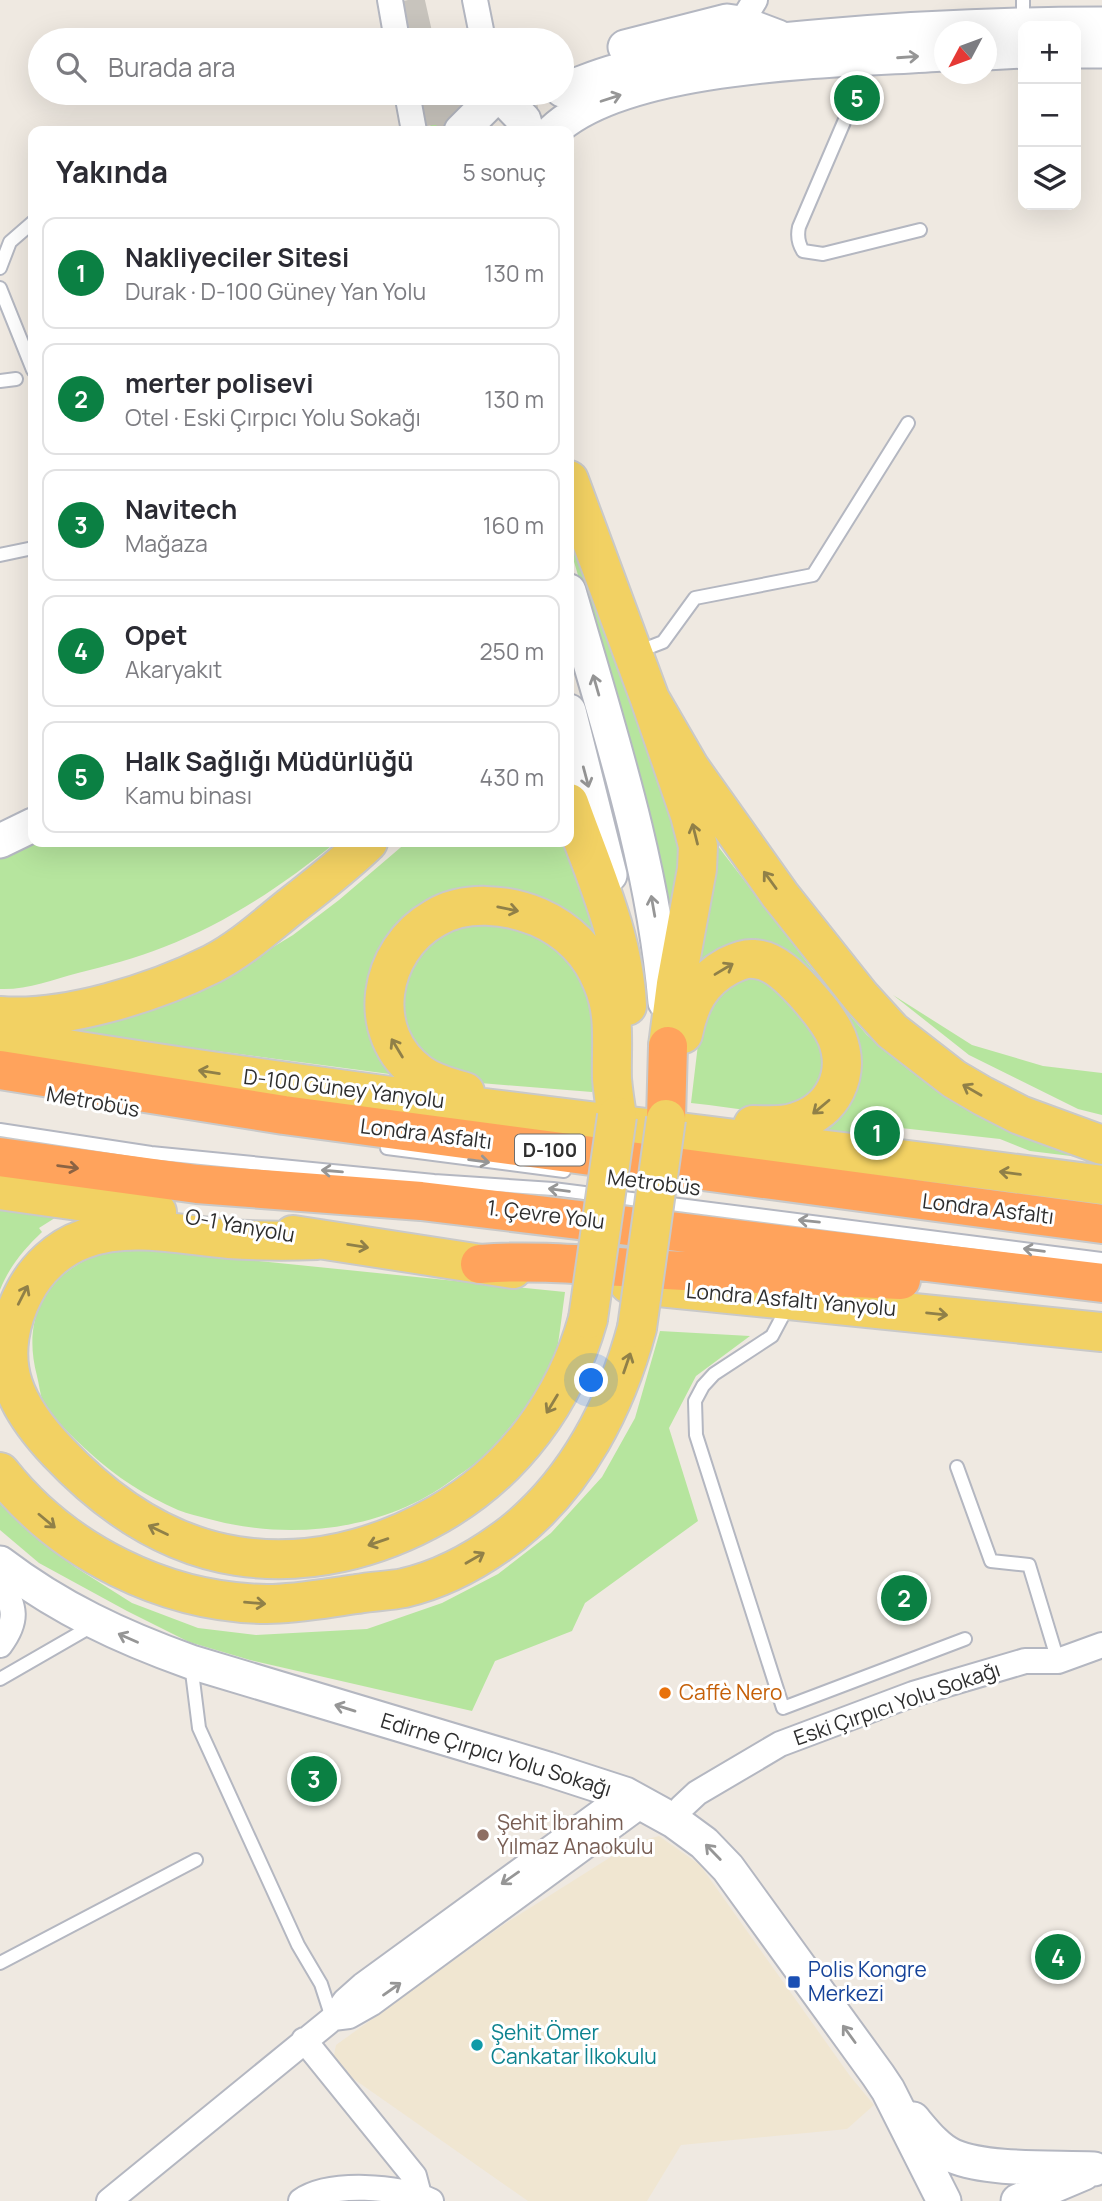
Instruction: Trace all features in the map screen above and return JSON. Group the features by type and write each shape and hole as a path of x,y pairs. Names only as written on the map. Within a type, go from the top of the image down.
{"highway":[{"path":"668,1046 678,1126"},
{"name":"Londra Asfaltı","path":"0,1070 284,1115 1102,1224"},
{"name":"1. Çevre Yolu","path":"0,1157 197,1184 421,1200 1098,1274"},
{"path":"480,1264 519,1261 1023,1287 1098,1274"}],"main road":[{"path":"574,63 692,28 727,21 748,11 784,40"},
{"path":"1081,24 1102,24"},
{"path":"574,86 619,70 688,54 784,40 889,30 1018,25"},
{"path":"997,45 1018,29"},
{"path":"1081,51 1102,51"},
{"path":"558,126 606,98 690,76 756,68 934,55"},
{"path":"466,126 486,105"},
{"path":"511,105 526,126"},
{"path":"574,494 650,699 698,846 697,869 676,984 668,1046"},
{"path":"574,609 628,793 650,885 659,939 668,1046"},
{"path":"650,699 690,768 773,884 861,997 892,1031 954,1079 983,1096 1020,1115 1102,1145"},
{"path":"317,1240 278,1242 133,1230 93,1236 58,1252 28,1285 10,1329 8,1356 13,1383 28,1415 49,1443 78,1473 113,1503 155,1529 208,1551 238,1557 296,1560 346,1552 422,1524 459,1503 489,1480 540,1423 555,1399 580,1346 588,1318 617,1116 628,1060 625,977 613,887 574,731"},
{"path":"574,816 595,871 625,977"},
{"path":"0,841 28,827"},
{"path":"0,1016 57,1014 117,1000 212,964 243,945 339,870 363,847"},
{"path":"243,945 264,937 308,911 387,847"},
{"path":"519,1112 435,1083 419,1074 401,1055 387,1030 385,986 391,965 400,950 435,918 458,909 492,905 527,913 552,923 578,945 600,977 612,1016 612,1078 617,1116"},
{"path":"0,1472 33,1510 92,1553 131,1573 185,1592 267,1604 317,1600 404,1588 458,1568 512,1534 549,1498 573,1470 609,1407 629,1357 637,1328 678,1126 687,1014 698,992 712,977 738,961 754,959 772,964 792,979 816,1006 836,1037 841,1056 841,1077 834,1096 817,1112 794,1123 678,1126"},
{"name":"D-100 Güney Yanyolu","path":"0,1038 216,1073 519,1112 678,1126 1102,1185"},
{"name":"O-1 Yanyolu","path":"0,1190 480,1264"},
{"name":"Londra Asfaltı Yanyolu","path":"480,1264 666,1289 1102,1332"},
{"name":"Edirne Çırpıcı Yolu Sokağı","path":"0,1563 26,1583 96,1624 191,1662 548,1769 634,1799 674,1821 704,1843 729,1868 888,2090 944,2201"},
{"path":"888,2090 930,2139 951,2155 975,2162 1099,2174"},
{"path":"1018,2201 1099,2174"},
{"path":"1076,2201 1099,2174"}],"street":[{"path":"390,0 395,28"},
{"path":"475,0 481,28"},
{"path":"409,105 413,126"},
{"path":"0,1582 14,1618 13,1626 0,1645"},
{"name":"Eski Çırpıcı Yolu Sokağı","path":"674,1821 682,1807 697,1793 780,1744 926,1690 1025,1661 1058,1661 1102,1645"},
{"path":"109,2201 332,2018 349,2016 373,2003 634,1799"},
{"path":"304,2040 414,2176 425,2198"},
{"path":"300,2201 307,2196 353,2187 390,2190 425,2198"}],"lane":[{"path":"858,60 850,108 799,227 800,247 803,251 824,254 920,230"},
{"path":"0,268 10,242 28,226"},
{"path":"0,288 28,356"},
{"path":"0,381 16,379"},
{"path":"633,654 663,642 695,598 813,575 908,423"},
{"path":"0,555 28,549"},
{"path":"0,1130 151,1153 406,1178 553,1189 1098,1274"},
{"name":"Metrobüs","path":"372,1146 622,1179"},
{"name":"Metrobüs","path":"649,1182 675,1185"},
{"path":"791,1301 772,1336 714,1374 695,1401 696,1435 783,1708 965,1639"},
{"path":"957,1467 991,1562 1029,1565 1058,1661"},
{"path":"0,1679 96,1624"},
{"path":"191,1662 200,1728 298,1945 321,1984 332,2018"},
{"path":"0,1963 196,1860"}],"shaded area":[{"path":"659,1836 700,1865 850,2076 874,2105 847,2129 681,2145 647,2201 528,2201 338,2068 333,2060 336,2045 503,1925 633,1843"}],"green space":[{"path":"428,105 464,105 445,126 430,126"},
{"path":"574,527 686,837 675,925 649,813 574,562"},
{"path":"714,841 832,995 867,1035 910,1071 1000,1127 1079,1157 1030,1151 1000,1139 892,1127 863,1137 816,1133 843,1106 804,980 693,969"},
{"path":"28,844 28,847 330,847 255,901 187,937 111,965 10,989 0,989 0,853"},
{"path":"401,847 569,847 600,943 554,912 391,934 397,1075 65,1031 242,966 293,935"},
{"path":"474,924 507,924 540,933 583,970 605,1044 592,1092 468,1082 448,1076 414,1042 405,1021 402,1001 405,980 413,963 430,943 449,932"},
{"path":"733,976 773,980 816,1034 825,1064 821,1079 811,1094 802,1101 772,1111 691,1103 699,1036 709,999"},
{"path":"893,995 972,1045 1043,1066 1102,1073 1102,1115 1078,1109 969,1055"},
{"path":"0,1206 58,1216 39,1228 42,1232 18,1259 0,1290"},
{"path":"120,1247 565,1292 556,1355 536,1392 515,1421 482,1458 425,1497 397,1511 366,1521 303,1530 240,1526 209,1519 166,1505 121,1478 71,1435 46,1408 42,1399 33,1352 33,1330 38,1310 47,1292 60,1277 77,1265"},
{"path":"660,1331 750,1336 696,1376 669,1428 698,1521 585,1603 572,1631 495,1661 472,1711 250,1660 189,1642 39,1563 0,1530 0,1499 50,1548 75,1567 132,1603 198,1628 256,1635 367,1629 442,1603 498,1574 551,1533 602,1477 635,1418"}],"tunnel":[{"path":"408,0 414,28"},
{"path":"427,105 429,126"},
{"path":"450,105 453,126"}],"place":[{"name":"Halk Sağlığı Müdürlüğü","path":"857,98"},
{"name":"Nakliyeciler Sitesi","path":"877,1133"},
{"name":"merter polisevi","path":"904,1598"},
{"name":"Caffè Nero","path":"665,1693"},
{"name":"Navitech","path":"314,1779"},
{"name":"Şehit İbrahim Yılmaz Anaokulu","path":"483,1835"},
{"name":"Opet","path":"1058,1957"},
{"name":"Polis Kongre Merkezi","path":"794,1982"},
{"name":"Şehit Ömer Cankatar İlkokulu","path":"477,2045"}]}
